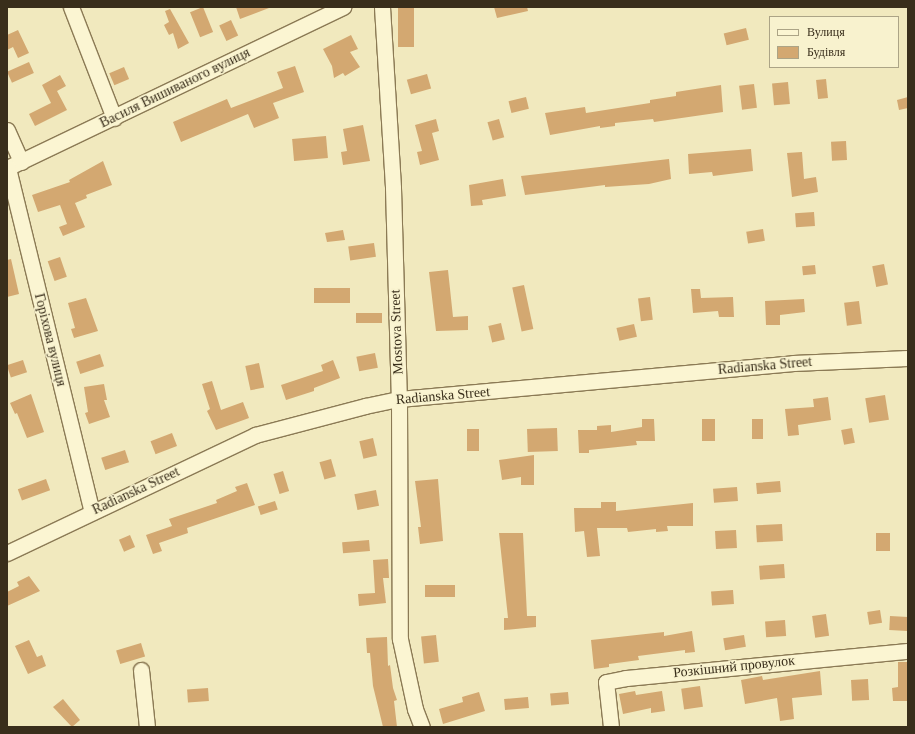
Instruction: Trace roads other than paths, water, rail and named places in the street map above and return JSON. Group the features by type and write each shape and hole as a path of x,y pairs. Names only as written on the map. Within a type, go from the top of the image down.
{"street":[{"path":"71,7 114,118"},
{"name":"Василя Вишиваного вулиця","path":"12,166 343,7"},
{"name":"Mostova Street","path":"382,7 393,188 399,399 400,639 415,709 422,727"},
{"name":"Горіхова вулиця","path":"7,130 12,166 92,512"},
{"name":"Radianska Street","path":"7,553 255,435 399,399 793,363 908,358"},
{"name":"Розкішний провулок","path":"611,727 606,682 626,678 908,651"},
{"path":"141,670 147,727"}]}
